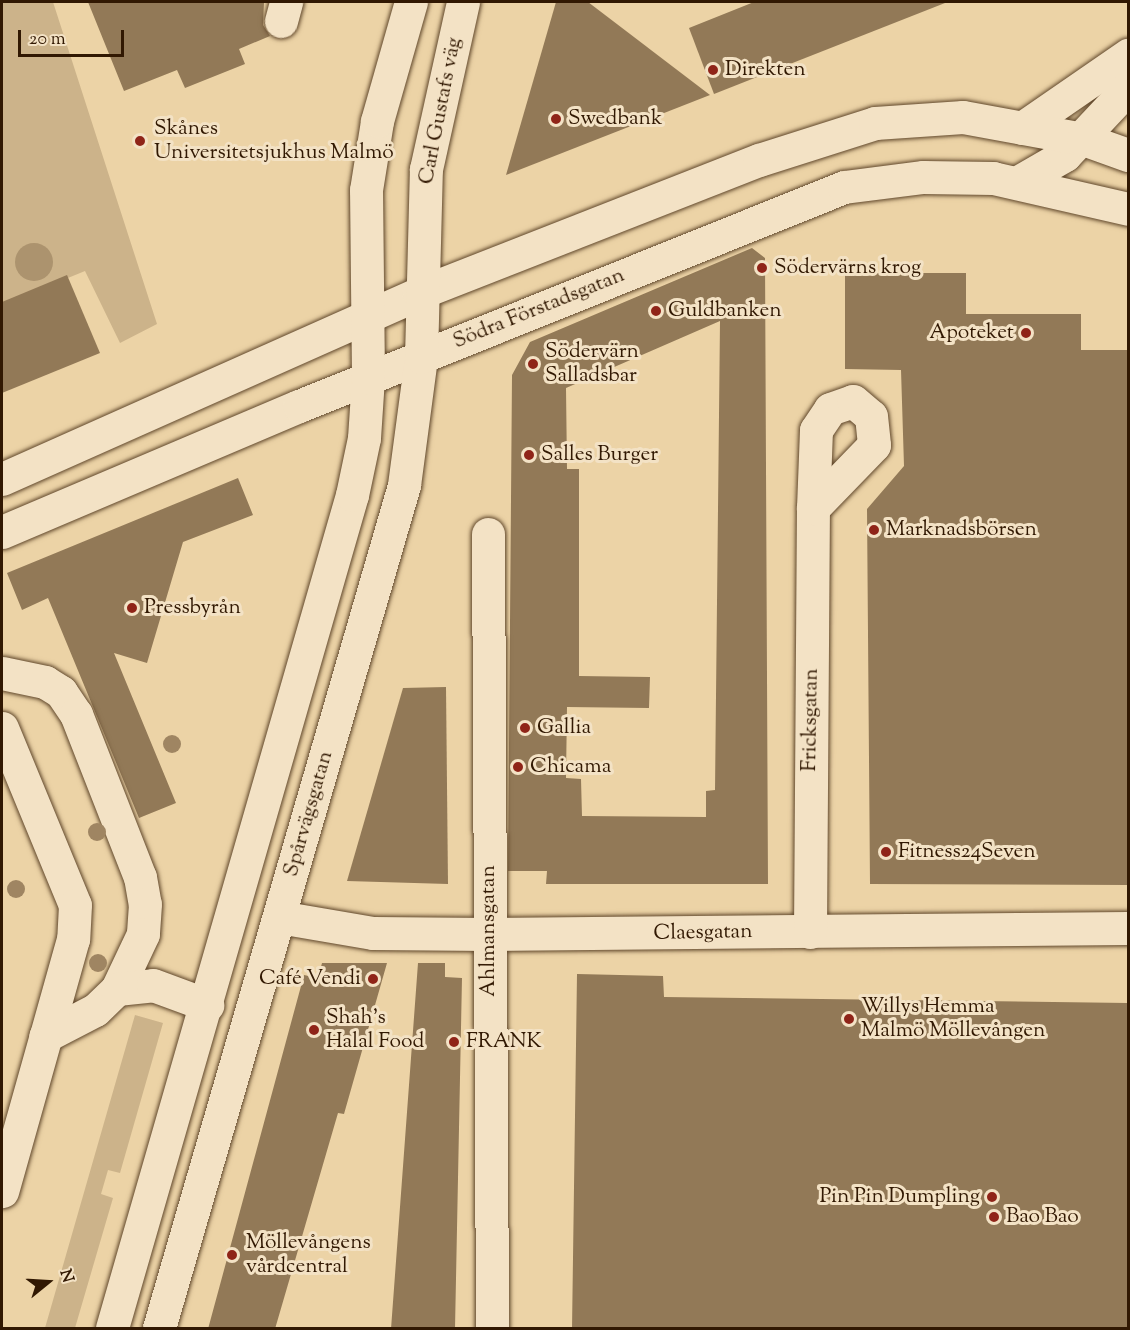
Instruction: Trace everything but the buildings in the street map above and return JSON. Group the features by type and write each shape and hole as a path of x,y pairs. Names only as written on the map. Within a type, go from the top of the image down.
{"street":[{"path":"370,316 366,190 377,121 411,2"},
{"name":"Carl Gustafs väg","path":"419,293 426,169 463,2"},
{"path":"1022,128 1128,55"},
{"path":"1018,182 1083,139 1128,88"},
{"path":"2,479 419,293 759,160 875,123 963,117 1083,139 1128,155"},
{"name":"Södra Förstadsgatan","path":"2,532 368,378 844,188 923,177 1018,182 1128,209"},
{"name":"Spårvägsgatan","path":"159,1329 404,485 421,357 419,293"},
{"name":"Spårvägsgatan","path":"112,1329 352,495 364,438 370,316"},
{"name":"Fricksgatan","path":"810,932 813,507"},
{"name":"Ahlmansgatan","path":"488,534 492,1329"},
{"path":"2,673 45,682 62,692 76,714 140,877 143,934 117,989 95,1010 45,1036"},
{"path":"2,728 75,905 73,939 2,1191"},
{"name":"Claesgatan","path":"279,917 373,933 810,932 1128,928"},
{"path":"117,989 153,985 207,1005"}],"shaded area":[{"path":"2,2 53,2 157,324 120,343 85,271 2,305"},
{"path":"34,243 47,249 53,262 47,275 34,281 21,275 15,262 21,249"},
{"path":"135,1015 163,1023 120,1173 108,1170 101,1194 113,1198 75,1328 45,1328"}],"place":[{"name":"Direkten","path":"713,70"},
{"name":"Swedbank","path":"556,119"},
{"name":"Skånes Universitetsjukhus Malmö","path":"140,141"},
{"name":"Södervärns krog","path":"762,268"},
{"name":"Guldbanken","path":"656,311"},
{"name":"Apoteket","path":"1026,333"},
{"name":"Södervärn Salladsbar","path":"533,364"},
{"name":"Salles Burger","path":"529,455"},
{"name":"Marknadsbörsen","path":"874,530"},
{"name":"Pressbyrån","path":"132,608"},
{"name":"Gallia","path":"525,728"},
{"name":"Chicama","path":"518,767"},
{"name":"Fitness24Seven","path":"886,852"},
{"name":"Café Vendi","path":"373,979"},
{"name":"Willys Hemma Malmö Möllevången","path":"849,1019"},
{"name":"Shah's Halal Food","path":"314,1030"},
{"name":"FRANK","path":"454,1042"},
{"name":"Pin Pin Dumpling","path":"992,1197"},
{"name":"Bao Bao","path":"994,1217"},
{"name":"Möllevångens vårdcentral","path":"232,1255"}]}
